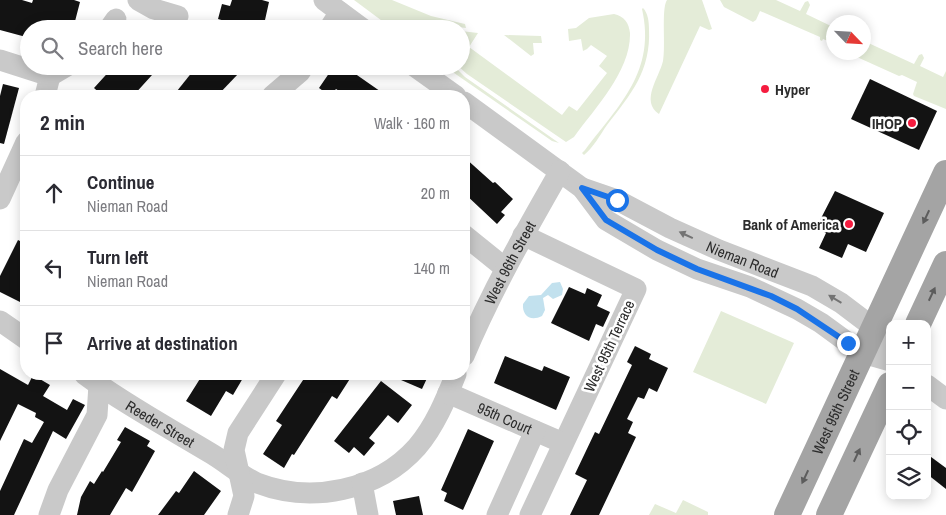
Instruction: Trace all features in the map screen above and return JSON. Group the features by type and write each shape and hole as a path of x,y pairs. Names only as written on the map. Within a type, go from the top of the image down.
{"main road":[{"name":"West 95th Street","path":"787,515 946,173"},
{"path":"920,320 946,264"},
{"path":"829,515 886,394"}],"street":[{"path":"138,0 154,9 178,16"},
{"path":"331,14 343,20"},
{"path":"0,60 20,64"},
{"path":"48,90 57,75"},
{"path":"285,90 297,75"},
{"path":"427,75 448,90"},
{"name":"Nieman Road","path":"470,106 582,188 606,220 657,250 697,269 750,287 797,309 862,353 886,360"},
{"path":"0,199 20,155"},
{"name":"West 96th Street","path":"470,342 505,268 560,171"},
{"name":"Nieman Road","path":"582,188 617,200 670,228 719,250 812,286 841,303 874,328 886,344"},
{"name":"West 95th Terrace","path":"524,235 636,290 530,515"},
{"path":"470,240 505,268"},
{"path":"0,321 20,335"},
{"path":"49,515 58,490 97,415 94,380"},
{"name":"Reeder Street","path":"96,380 123,402 255,482 275,488 310,493 334,492 362,484"},
{"path":"238,515 244,496 234,450 238,433 272,380"},
{"path":"368,515 362,484 392,470 416,447 433,425 453,380"},
{"path":"931,388 946,399"},
{"name":"95th Court","path":"448,393 563,443"},
{"path":"497,515 535,431"}],"green space":[{"path":"354,0 392,0 431,16 448,20 381,20"},
{"path":"667,0 702,0 712,29 709,30 700,26 659,114 651,103 651,96 663,61 664,11"},
{"path":"720,0 776,0 800,11 805,2 808,1 810,5 806,14 826,24 826,40 823,39 822,41 820,37 760,11 753,22 724,7"},
{"path":"643,8 648,21 649,44 643,70 624,103 584,155 582,153 622,102 632,86 639,69 644,51"},
{"path":"614,14 623,18 627,23 630,33 629,47 625,61 610,88 574,137 566,142 468,75 470,75 470,48 562,115 569,106 577,111 607,73 599,66 607,56 591,45 583,51 581,39 569,41 568,29 576,28 589,18"},
{"path":"470,32 478,33 470,45"},
{"path":"504,35 541,36 542,43 533,43 534,54 531,56"},
{"path":"871,44 914,64 919,55 922,54 924,58 920,66 943,77 946,71 946,109 914,96 917,82 902,75 899,76 864,60 871,60"},
{"path":"457,75 463,75 559,143 552,141"},
{"path":"721,311 794,343 766,404 693,372"},
{"path":"683,500 708,512 708,515 649,515 655,504 676,513"}],"water":[{"path":"560,282 563,289 562,295 553,299 548,295 543,298 545,310 542,316 530,318 525,314 523,304 529,296 541,295 552,283"}],"building":[{"path":"0,0 22,0 32,3 33,0 74,0 80,2 75,20 20,20 20,35 0,30"},
{"path":"232,0 262,0 269,2 265,20 218,19 222,4 230,6"},
{"path":"106,75 152,75 138,90 96,90 94,88"},
{"path":"190,75 237,75 223,90 178,90"},
{"path":"328,75 357,75 378,90 322,90 319,88"},
{"path":"870,79 937,111 919,150 851,119"},
{"path":"3,84 19,88 4,144 0,143 0,96"},
{"path":"470,162 513,199 501,212 505,215 497,224 470,199"},
{"name":"Bank of America","path":"835,191 884,213 866,252 848,244 842,258 819,248 826,233 816,228"},
{"path":"18,240 20,241 20,302 0,292 0,276"},
{"path":"569,287 585,294 587,288 602,295 597,306 610,312 603,327 596,324 589,341 551,323"},
{"path":"635,346 651,354 649,359 668,368 657,392 649,388 644,399 638,397 627,419 633,422 628,433 636,437 599,515 570,515 587,480 575,474 595,432 599,434 632,365 627,362"},
{"path":"505,356 542,371 544,366 570,377 556,410 494,383"},
{"path":"0,369 28,385 30,380 42,380 50,385 43,396 67,410 73,399 85,405 66,439 53,431 14,515 0,515 0,491 24,439 32,443 44,422 35,417 36,413 18,404 0,441"},
{"path":"199,380 242,380 233,395 226,391 211,416 186,401"},
{"path":"303,380 349,380 337,399 332,396 284,468 263,454 282,425 276,421"},
{"path":"401,380 426,380 422,389"},
{"path":"381,381 412,405 398,423 388,415 369,438 375,443 364,456 354,447 349,453 334,441"},
{"path":"125,427 150,441 147,446 155,451 132,492 126,488 110,515 77,515 81,497 90,481 94,484 103,472 121,442 117,440"},
{"path":"468,429 494,441 463,510 444,501 447,493 441,490"},
{"path":"931,457 946,468 946,489 931,477"},
{"path":"194,471 221,491 204,515 158,515 176,491 179,493"},
{"path":"419,496 423,515 396,515 393,501"}],"place":[{"name":"Hyper","path":"765,89"},
{"name":"IHOP","path":"912,123"},
{"name":"Bank of America","path":"849,224"}],"route":[{"path":"617,200 582,188 606,220 657,250 697,269 771,296 797,309 848,343"}]}
